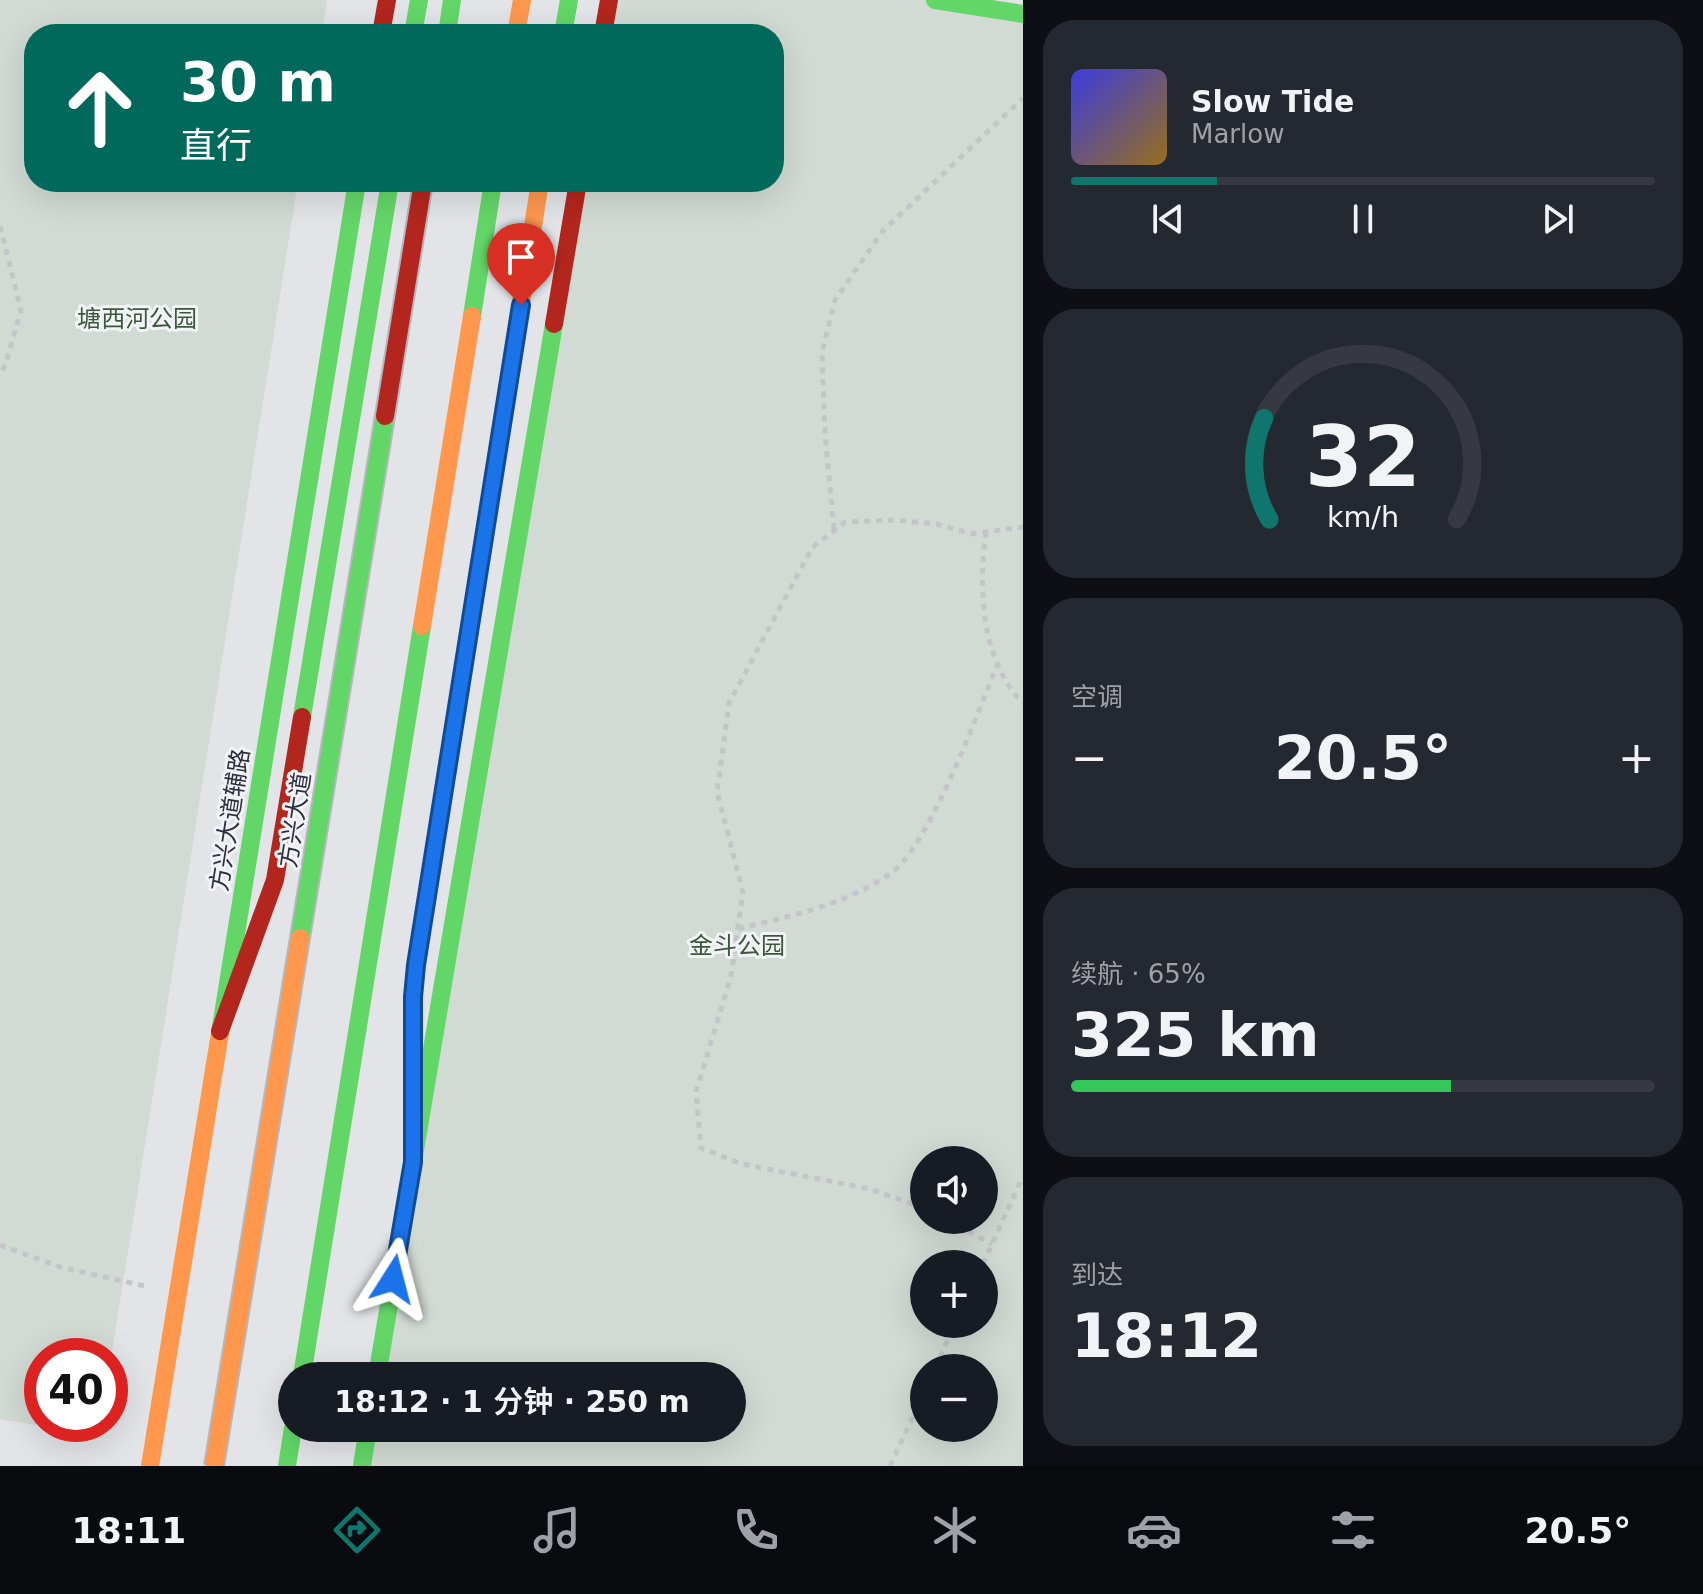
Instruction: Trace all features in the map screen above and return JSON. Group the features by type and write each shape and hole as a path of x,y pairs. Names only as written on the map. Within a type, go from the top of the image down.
{"main road":[{"path":"383,24 387,0"},
{"path":"415,24 419,0"},
{"path":"448,24 452,0"},
{"path":"518,24 522,0"},
{"path":"565,24 569,0"},
{"path":"605,24 609,0"},
{"path":"935,0 1023,14"},
{"name":"方兴大道辅路","path":"150,1466 355,192"},
{"path":"220,1031 275,880 388,192"},
{"name":"方兴大道","path":"214,1466 421,192"},
{"path":"304,1362 491,192"},
{"path":"413,1162 413,997 538,192"},
{"path":"379,1362 576,192"},
{"path":"287,1466 291,1442"},
{"path":"362,1466 366,1442"}],"path":[{"path":"834,530 825,434 822,352 835,300 882,232 1023,98"},
{"path":"0,226 21,310 0,376"},
{"path":"910,1203 870,1189 742,1164 701,1148 696,1092 731,976 743,892 717,792 729,703 812,548 845,522 894,520 937,524 971,534 1023,527"},
{"path":"986,532 980,573 989,645 1015,696 1023,703"},
{"path":"738,929 834,905 894,872 921,837 998,663"},
{"path":"989,1250 1023,1176"},
{"path":"973,1234 992,1244"},
{"path":"0,1245 60,1267 178,1294"},
{"path":"890,1466 910,1422"}],"green space":[{"name":"塘西河公园","path":"0,0 327,0 323,24 24,24 24,192 296,192 114,1338 24,1338 24,1423 0,1419"},
{"name":"金斗公园","path":"609,0 935,0 1023,14 1023,1466 362,1466 366,1442 746,1442 746,1362 379,1362 576,192 784,192 784,24 605,24"}],"traffic: fast":[{"path":"415,24 419,0"},
{"path":"448,24 452,0"},
{"path":"565,24 569,0"},
{"path":"935,0 1023,14"},
{"path":"220,1033 355,192"},
{"path":"302,717 388,192"},
{"path":"472,316 491,192"},
{"path":"379,1362 554,324"},
{"path":"300,938 385,416"},
{"path":"413,1162 413,997 416,965 482,549"},
{"path":"304,1362 422,626"},
{"path":"287,1466 291,1442"},
{"path":"362,1466 366,1442"}],"traffic: slow":[{"path":"518,24 522,0"},
{"path":"482,549 538,192"},
{"path":"422,626 472,316"},
{"path":"214,1466 300,938"},
{"path":"150,1466 220,1033"}],"traffic: jam":[{"path":"383,24 387,0"},
{"path":"605,24 609,0"},
{"path":"385,416 421,192"},
{"path":"554,324 576,192"},
{"path":"220,1031 275,880 302,717"}],"route":[{"path":"393,1279 413,1162 413,997 416,965 521,305"}]}
